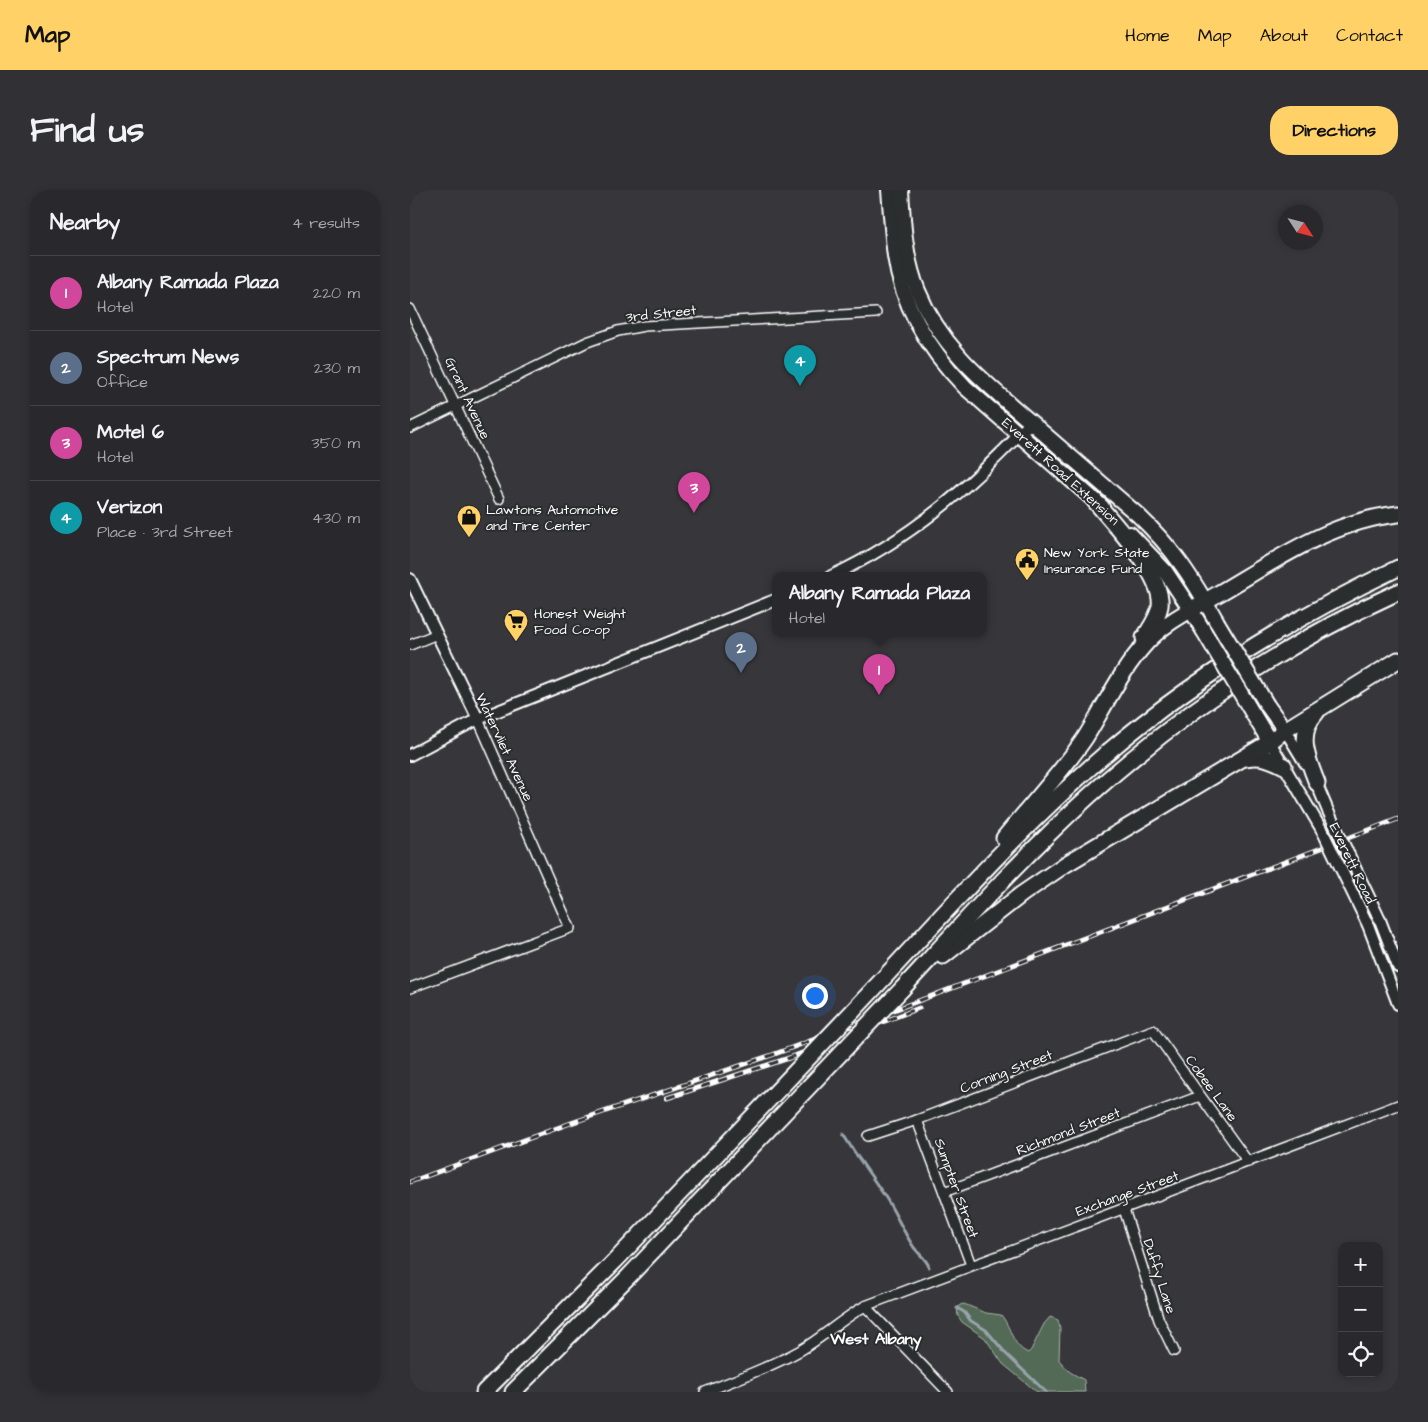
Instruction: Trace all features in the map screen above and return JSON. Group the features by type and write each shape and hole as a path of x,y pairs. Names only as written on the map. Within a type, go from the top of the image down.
{"highway":[{"path":"909,952 1072,755 1155,620 1160,607 1160,598 1154,579 1147,566 1094,500"},
{"path":"1121,677 1148,641 1166,626 1191,610 1298,548 1335,529 1370,518 1398,514"},
{"path":"484,1392 614,1262 1051,803 1102,757 1196,683 1266,638 1328,603 1398,568"},
{"path":"513,1392 629,1276 1040,842 1089,796 1142,751 1202,705 1269,661 1337,622 1398,592"},
{"path":"902,988 1044,878 1270,742 1285,730 1398,660"},
{"path":"1317,784 1307,757 1304,738 1310,721 1328,703"},
{"path":"1242,759 1257,756 1265,757 1284,766"}],"main road":[{"name":"Everett Road Extension","path":"889,190 895,257 903,287 917,322 932,347 950,371 976,397 1094,500 1155,560 1191,610 1270,742"},
{"name":"Everett Road Extension","path":"901,190 908,258 918,290 931,319 947,342 963,362 1138,515 1157,534 1186,569 1267,704 1285,730"}],"street":[{"name":"Grant Avenue","path":"410,310 500,499"},
{"name":"3rd Street","path":"410,428 587,342 618,332 644,326 876,313"},
{"path":"839,572 873,555 923,523 964,489 1031,422"},
{"name":"Watervliet Avenue","path":"410,579 478,719 570,928 410,988"},
{"path":"410,754 478,719 772,601"},
{"path":"410,645 437,634"},
{"name":"Everett Road","path":"1285,730 1317,784 1380,920 1398,967"},
{"name":"Everett Road","path":"1270,742 1323,832 1368,925 1398,1004"},
{"name":"Cobee Lane","path":"1153,1030 1248,1162"},
{"name":"Corning Street","path":"868,1136 917,1120 1153,1030"},
{"name":"Richmond Street","path":"944,1192 1200,1096"},
{"name":"Exchange Street","path":"705,1392 801,1350 865,1306 1398,1105"},
{"name":"Sumpter Street","path":"917,1120 971,1265"},
{"name":"Duffy Lane","path":"1124,1209 1159,1320 1174,1351"},
{"path":"865,1306 948,1392"}],"green space":[{"path":"964,1304 986,1313 1001,1315 1018,1346 1028,1353 1050,1317 1058,1320 1060,1328 1059,1360 1070,1372 1084,1380 1085,1392 1037,1392 1003,1364 985,1338 962,1322 958,1316 957,1308"}],"waterway":[{"path":"843,1134 886,1198 913,1246 929,1267"},
{"path":"957,1308 964,1312 971,1321 986,1330 1007,1355 1046,1392"}],"railway":[{"path":"410,1182 568,1124 772,1055 1398,819"},
{"path":"667,1098 789,1058 919,1008"}],"place":[{"name":"Verizon","path":"800,386"},
{"name":"Motel 6","path":"694,513"},
{"name":"Lawtons Automotive and Tire Center","path":"469,538"},
{"name":"New York State Insurance Fund","path":"1027,581"},
{"name":"Honest Weight Food Co-op","path":"516,642"},
{"name":"Spectrum News","path":"741,673"},
{"name":"Albany Ramada Plaza","path":"879,695"}],"district":[{"name":"West Albany","path":"876,1338"}]}
